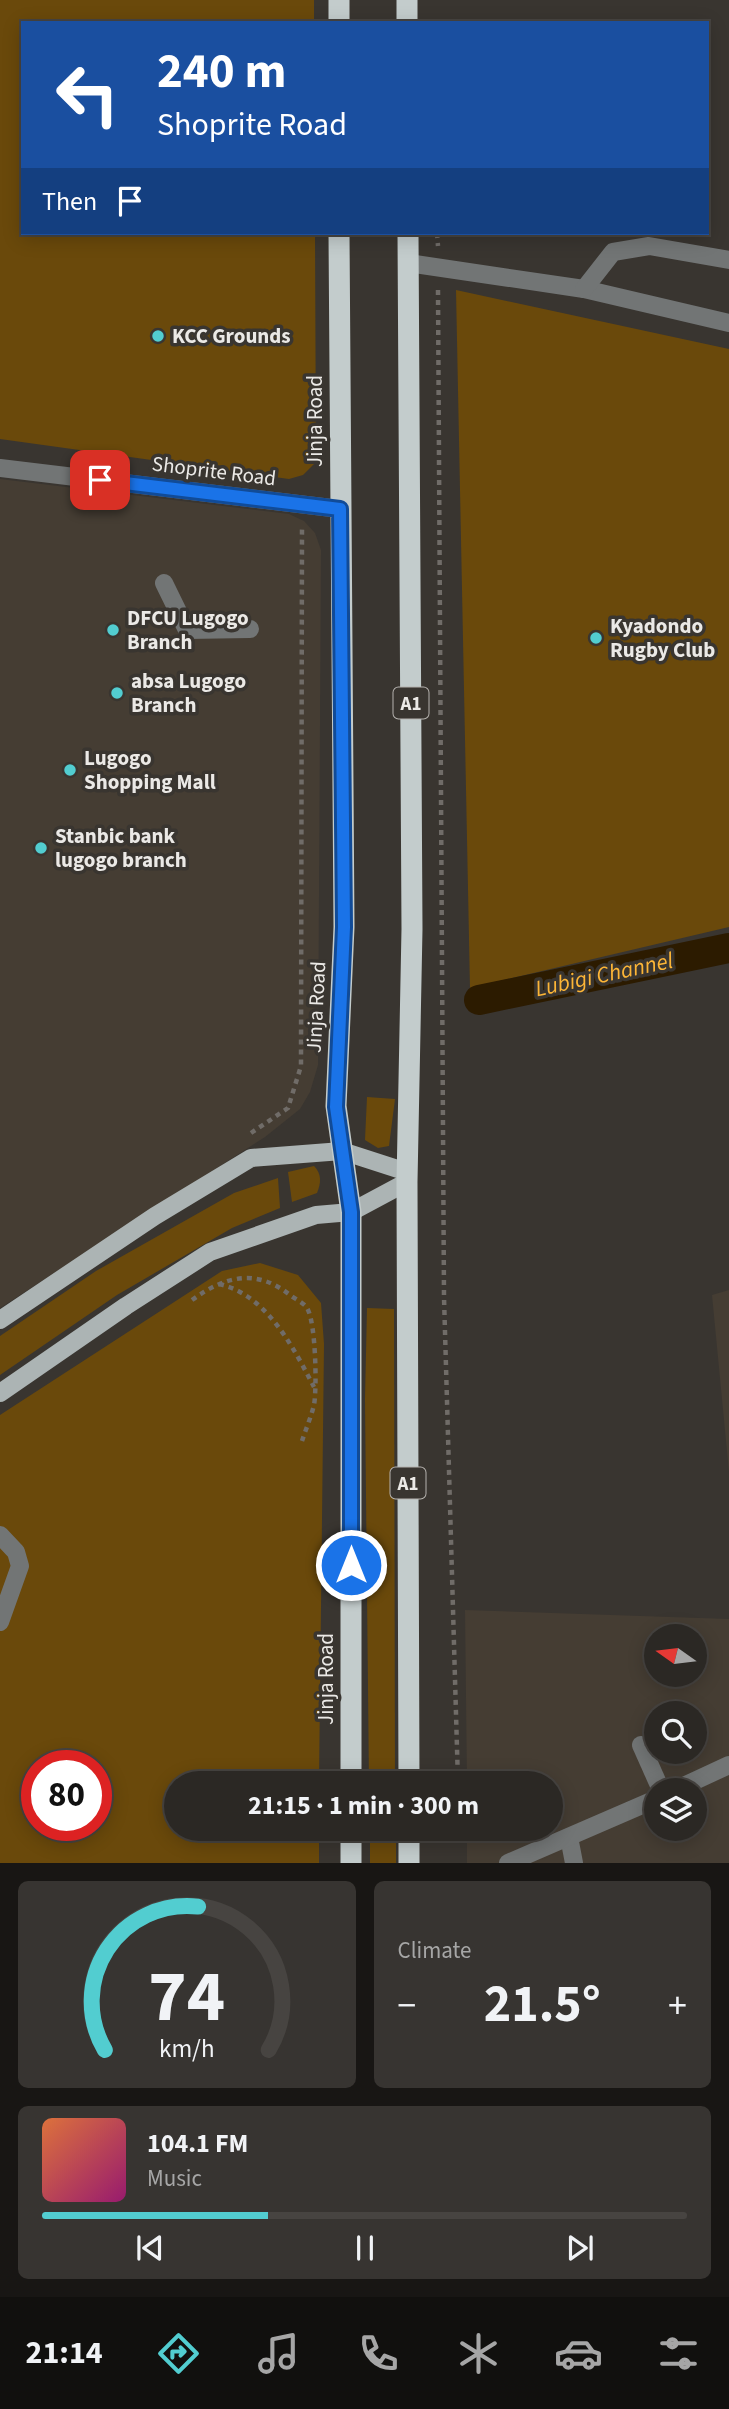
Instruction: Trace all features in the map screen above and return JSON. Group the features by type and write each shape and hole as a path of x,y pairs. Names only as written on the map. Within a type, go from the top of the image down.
{"highway":[{"path":"339,0 339,21"},
{"path":"407,0 407,21"},
{"name":"Jinja Road","path":"339,235 344,927 336,1107 351,1212 351,1771"},
{"name":"A1","path":"408,235 412,929 407,1177 409,1771"},
{"path":"351,1841 351,1863"},
{"path":"409,1841 409,1863"}],"main road":[{"path":"0,1320 155,1216 251,1158 342,1151 407,1177"},
{"path":"0,1393 210,1252 316,1216 351,1212 407,1177"}],"street":[{"path":"584,289 614,252 649,246 729,260"},
{"path":"408,263 584,289 729,323"},
{"name":"Shoprite Road","path":"0,468 340,509"},
{"path":"164,583 187,630 250,629"},
{"path":"0,1535 20,1558 20,1566 0,1622"},
{"path":"641,1745 656,1778"},
{"path":"701,1778 729,1765"},
{"path":"508,1863 644,1804"},
{"path":"569,1836 574,1863"}],"path":[{"path":"437,235 444,1297 458,1771"},
{"path":"288,1108 301,1066 302,505"},
{"path":"192,1300 227,1280 254,1278 282,1289 307,1308 314,1336 314,1402 302,1441"},
{"path":"217,1284 247,1295 287,1336 314,1388"}],"shaded area":[{"name":"KCC Grounds","path":"0,0 314,0 314,21 21,21 21,235 315,235 316,462 303,475 289,479 0,439"},
{"name":"Kyadondo Rugby Club","path":"456,290 729,349 729,927 470,988"},
{"path":"0,479 289,514 304,521 315,533 321,550 318,1065 310,1092 300,1109 265,1137 0,1308"},
{"path":"367,1097 395,1099 389,1146 378,1148 365,1140"},
{"path":"314,1166 320,1179 317,1193 292,1202 288,1172"},
{"path":"278,1178 280,1208 232,1228 117,1295 0,1375 0,1336 96,1271 234,1193"},
{"path":"260,1263 298,1275 321,1303 324,1344 319,1771 164,1771 164,1841 319,1841 319,1863 0,1863 0,1415 222,1271"},
{"path":"729,1290 729,1472 712,1295"},
{"path":"367,1308 394,1309 395,1771 369,1771 365,1399"},
{"path":"465,1610 729,1619 729,1863 467,1863 467,1841 563,1841 563,1771 467,1771"},
{"path":"370,1841 396,1841 396,1863 370,1863"}],"waterway":[{"name":"Lubigi Channel","path":"479,1000 729,948"}],"place":[{"name":"KCC Grounds","path":"158,336"},
{"name":"DFCU Lugogo Branch","path":"113,630"},
{"name":"Kyadondo Rugby Club","path":"596,638"},
{"name":"absa Lugogo Branch","path":"117,693"},
{"name":"Lugogo Shopping Mall","path":"70,770"},
{"name":"Stanbic bank lugogo branch","path":"41,848"}],"route":[{"path":"100,480 340,509 344,927 336,1107 351,1212 351,1565"}]}
